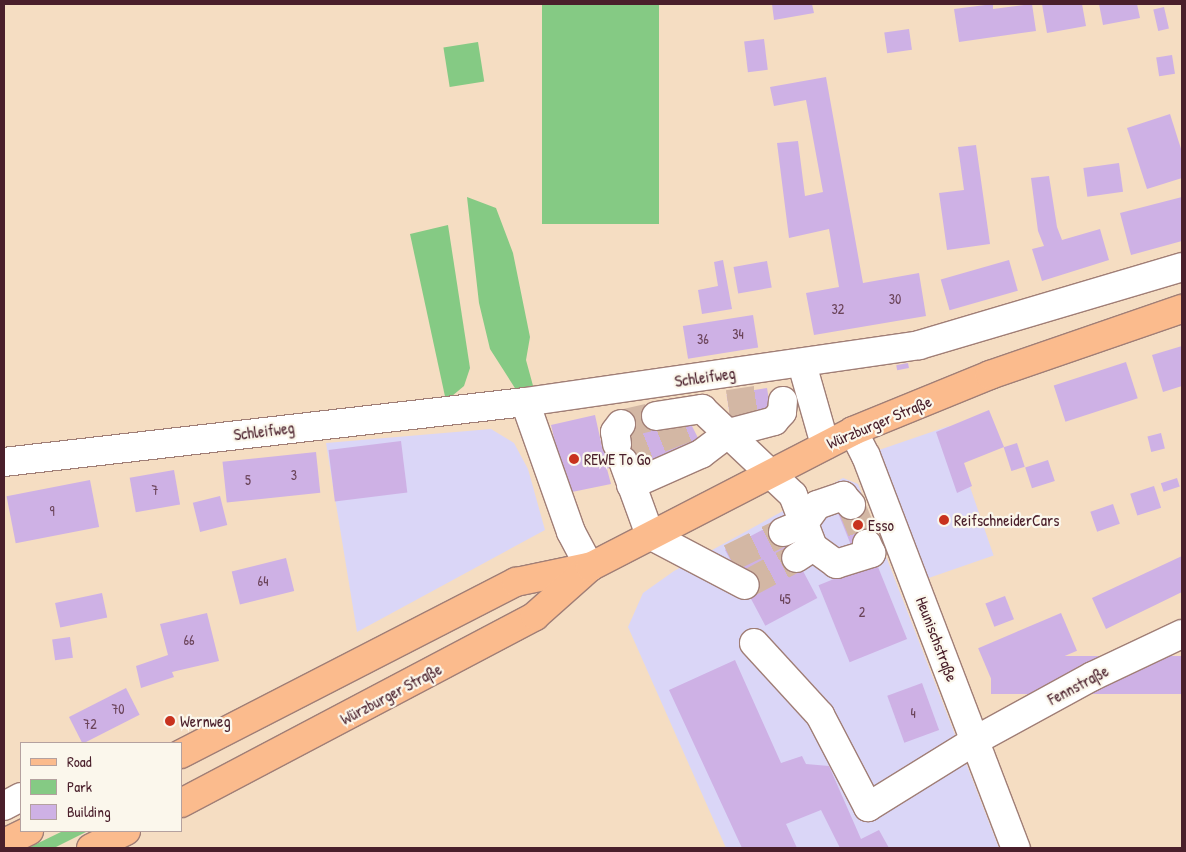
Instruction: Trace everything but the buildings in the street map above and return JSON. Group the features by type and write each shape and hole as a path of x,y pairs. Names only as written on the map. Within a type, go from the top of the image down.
{"main road":[{"name":"Würzburger Straße","path":"182,802 535,616 590,567 853,431 990,375 1182,309"},
{"name":"Würzburger Straße","path":"182,753 516,582 590,567"},
{"path":"4,843 27,832"},
{"path":"91,848 124,832"}],"street":[{"path":"825,445 802,364 952,337 1182,267"},
{"name":"Schleifweg","path":"4,462 524,402 802,364"},
{"path":"656,416 774,421 782,412 775,399 813,408"},
{"path":"524,402 572,532 590,567"},
{"path":"713,419 701,454 623,453 650,535 721,563 745,585"},
{"path":"713,419 794,495 799,540"},
{"name":"Heunischstraße","path":"853,431 976,740 1016,848"},
{"path":"799,540 817,506 843,496 851,505"},
{"path":"799,540 836,564 871,553 867,544"},
{"name":"Fennstraße","path":"754,643 820,715 868,807 976,740 1093,676 1182,634"},
{"path":"4,806 20,798"}],"shaded area":[{"name":"ReifschneiderCars","path":"949,426 994,556 924,580 879,450"},
{"path":"491,429 514,443 528,469 545,530 357,632 326,443"},
{"path":"843,478 858,484 999,848 726,848 628,627 643,593 674,571"}],"green space":[{"path":"542,4 659,4 659,224 542,224"},
{"path":"478,42 484,82 450,87 443,47"},
{"path":"467,197 496,208 513,253 530,337 526,360 535,393 520,396 490,349 479,303"},
{"path":"448,225 470,368 464,386 446,401 410,234"},
{"path":"61,832 86,832 54,848 28,848"}],"tunnel":[{"path":"728,404 768,398"},
{"path":"621,424 656,416"},
{"path":"621,454 692,426"},
{"path":"851,505 867,544"},
{"path":"730,558 783,532"},
{"path":"745,585 796,558"}],"place":[{"name":"REWE To Go","path":"574,459"},
{"name":"ReifschneiderCars","path":"944,520"},
{"name":"Esso","path":"858,525"},
{"name":"Wernweg","path":"170,721"}]}
